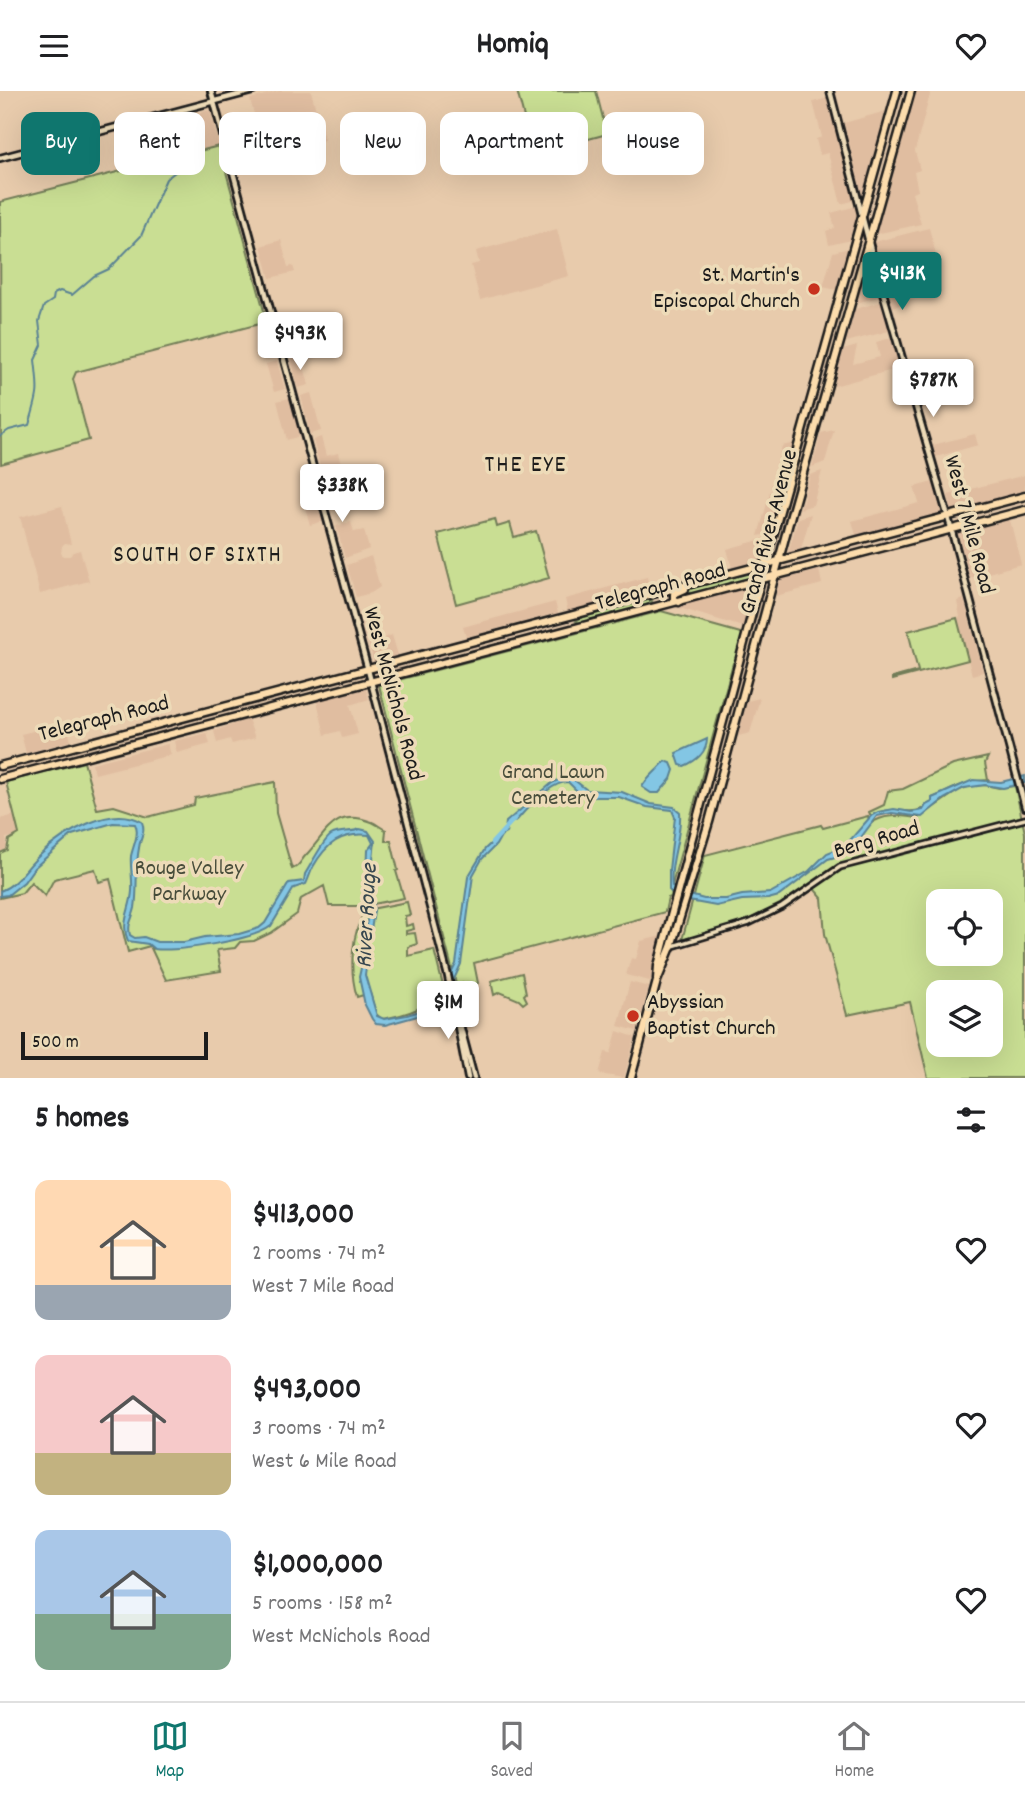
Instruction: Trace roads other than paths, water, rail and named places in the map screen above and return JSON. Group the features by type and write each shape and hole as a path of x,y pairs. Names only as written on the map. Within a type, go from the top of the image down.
{"main road":[{"name":"West McNichols Road","path":"211,91 372,682 448,977 468,1078"},
{"path":"0,158 253,91"},
{"name":"West 7 Mile Road","path":"830,91 1025,807"},
{"path":"898,91 892,124 897,128 902,126"},
{"name":"Grand River Avenue","path":"631,1078 765,564 898,91"},
{"name":"Grand River Avenue","path":"670,935 684,904 720,783 793,509 911,91"},
{"path":"875,169 880,163 886,165 885,187"},
{"path":"841,293 846,288 850,290 850,307"},
{"path":"828,339 832,348 839,348"},
{"path":"792,468 797,476 804,472"},
{"name":"Telegraph Road","path":"0,766 1025,496"},
{"path":"783,498 791,497 793,509"},
{"name":"Telegraph Road","path":"0,779 994,519 1025,508"},
{"path":"873,537 869,540 869,545 875,549"},
{"path":"844,544 849,549 846,557"},
{"path":"679,602 673,598 676,593 720,577"},
{"path":"650,594 654,602 650,609"},
{"path":"577,614 575,623 579,627"},
{"path":"512,645 520,639 554,630 552,621"},
{"path":"463,658 457,654 460,649 505,634"},
{"path":"746,641 748,648 756,650"},
{"name":"Telegraph Road","path":"388,678 403,670 434,662 437,658 430,653"},
{"path":"740,664 747,663 750,669"},
{"name":"Telegraph Road","path":"306,699 302,696 304,691 332,683 338,678"},
{"path":"252,714 255,710 280,702 276,694"},
{"path":"725,762 720,762 718,758 726,726 726,713"},
{"path":"183,719 181,726 185,731"},
{"path":"154,726 160,731 157,739"},
{"path":"69,761 64,758 64,753 73,746"},
{"path":"10,777 13,772 42,765 44,760 40,754"},
{"path":"710,775 716,776 720,783"},
{"path":"701,804 703,813 695,842 702,845"},
{"name":"West McNichols Road","path":"453,1002 474,1078"}],"street":[{"name":"Berg Road","path":"667,947 749,922 782,907 840,867 1025,819"}],"water":[{"path":"707,739 705,748 697,759 684,766 680,765 676,753"},
{"path":"665,761 671,763 674,770 671,779 659,793 651,793 642,787"},
{"path":"568,775 587,790 622,792 651,804 674,807 680,812 672,886 679,892 704,899 770,893 809,871 827,853 845,846 871,816 878,812 894,809 911,812 923,810 932,802 932,798 973,780 1001,782 1025,776 1025,783 1003,788 985,785 964,788 944,799 922,817 892,813 877,816 853,848 828,859 779,896 716,906 678,899 669,890 675,817 672,810 647,807 619,797 588,797 568,782 561,783 533,802 517,820 509,824 506,833 482,859 473,875 461,964 445,999 421,1015 385,1025 376,1024 372,1019 365,1005 359,977 360,950 368,916 368,850 373,843 369,835 350,835 329,846 313,867 306,884 294,888 271,926 249,936 215,944 180,949 154,949 148,944 128,941 125,922 132,891 131,856 136,835 135,824 113,823 72,835 34,868 24,882 8,895 0,896 0,891 17,880 40,855 74,830 102,819 130,817 142,822 143,829 130,935 157,942 184,942 239,934 259,928 265,923 289,883 304,881 317,853 331,835 360,829 368,831 375,841 371,877 374,911 370,937 364,949 367,961 365,975 377,1016 384,1019 407,1015 423,1010 440,996 456,964 468,877 485,849 505,830 506,822 552,783"}],"waterway":[{"path":"0,436 9,430 29,425 37,393 35,360 42,345 39,321 44,306 53,300 54,294 60,291 72,295 94,276 109,269 141,236 166,179 171,175"},
{"name":"River Rouge","path":"492,843 514,819"}],"place":[{"name":"St. Martin's Episcopal Church","path":"814,289"},
{"name":"Abyssian Baptist Church","path":"633,1016"}],"district":[{"name":"THE EYE","path":"526,466"},
{"name":"SOUTH OF SIXTH","path":"198,556"}],"park label":[{"name":"Grand Lawn Cemetery","path":"553,786"},
{"name":"Rouge Valley Parkway","path":"189,882"}]}
